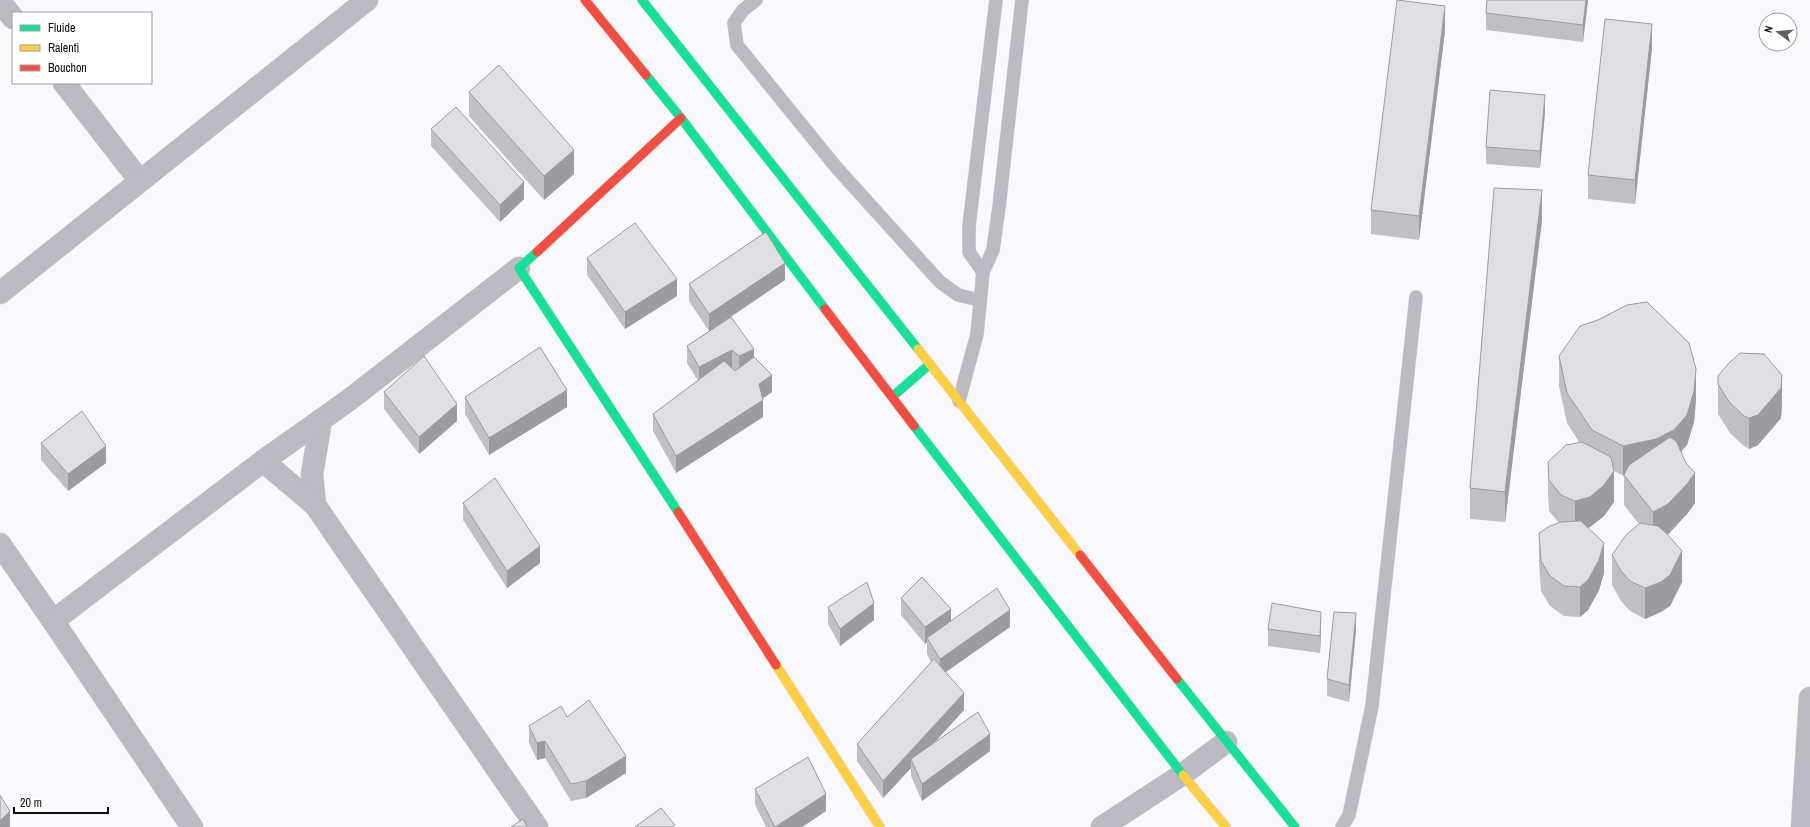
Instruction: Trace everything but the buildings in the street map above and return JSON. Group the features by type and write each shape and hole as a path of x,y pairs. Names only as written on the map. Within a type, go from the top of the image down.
{"street":[{"path":"0,293 367,0"},
{"path":"585,0 681,118 892,397 1183,774 1226,827"},
{"path":"642,0 1226,742 1295,827"},
{"path":"0,1 12,17"},
{"path":"65,84 140,181"},
{"path":"53,621 263,461 349,400 519,268 681,118"},
{"path":"519,268 599,389 880,827"},
{"path":"892,397 930,364"},
{"path":"315,505 312,474 321,420"},
{"path":"263,461 315,505 537,827"},
{"path":"0,544 192,827"},
{"path":"1802,827 1810,698"},
{"path":"1102,827 1183,774 1226,742"}],"lane":[{"path":"756,0 743,10 734,23 737,45 836,167 939,281 958,295 980,300"},
{"path":"983,272 969,252 969,226 996,0"},
{"path":"959,401 977,334 983,272 993,250 1022,0"},
{"path":"1342,827 1349,815 1372,706 1416,297"}],"traffic: fast":[{"path":"642,0 918,349"},
{"path":"646,75 681,118 825,309"},
{"path":"537,252 519,268 678,512"},
{"path":"892,397 930,364"},
{"path":"914,426 1183,775"},
{"path":"1177,679 1295,827"}],"traffic: slow":[{"path":"918,349 1080,555"},
{"path":"776,665 880,827"},
{"path":"1183,775 1226,827"}],"traffic: jam":[{"path":"585,0 646,75"},
{"path":"537,252 681,118"},
{"path":"825,309 914,426"},
{"path":"678,512 776,665"},
{"path":"1080,555 1177,679"}]}
